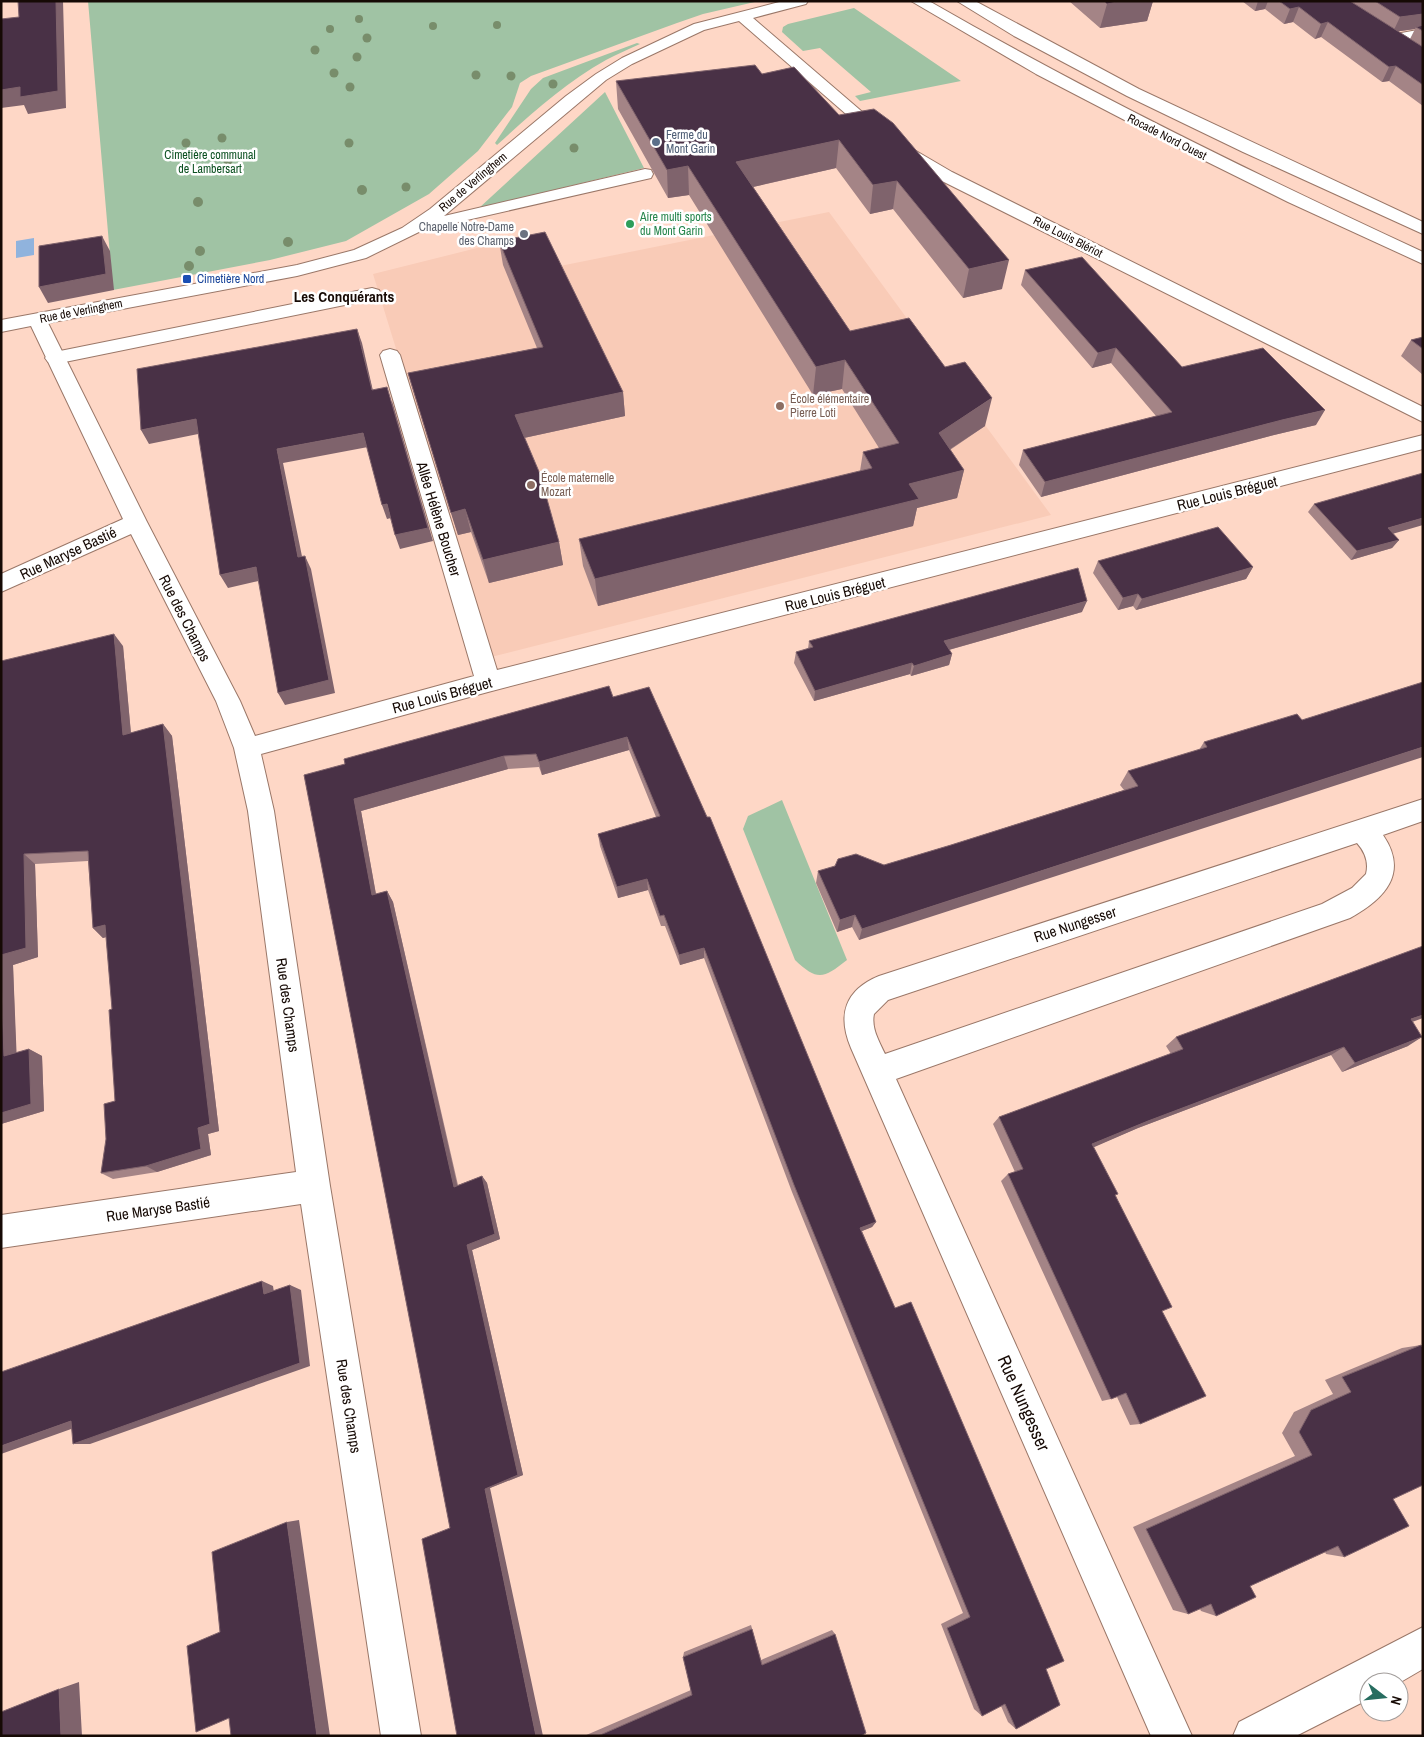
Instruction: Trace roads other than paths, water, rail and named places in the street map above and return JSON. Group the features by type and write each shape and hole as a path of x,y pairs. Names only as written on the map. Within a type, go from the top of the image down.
{"main road":[{"name":"Rue de Verlinghem","path":"1,326 332,263 376,248 416,227 448,203 572,98 601,76 676,36 699,27 801,1"},
{"name":"Rocade Nord Ouest","path":"918,1 1006,52 1134,120 1423,259"},
{"name":"Rocade Nord Ouest","path":"964,1 1031,39 1173,112 1423,229"},
{"name":"Rue Louis Blériot","path":"742,16 875,130 917,160 953,180 1423,415"},
{"path":"1375,29 1409,52"},
{"path":"1390,39 1423,33"},
{"path":"416,227 497,210 572,189 645,174"},
{"path":"56,358 372,294"},
{"name":"Rue des Champs","path":"36,319 136,522 228,701 247,748 261,811 314,1186 400,1736"},
{"name":"Allée Hélène Boucher","path":"390,355 488,682"},
{"name":"Rue Louis Bréguet","path":"247,748 488,682 1423,442"},
{"name":"Rue Maryse Bastié","path":"1,584 136,522"},
{"name":"Rue Nungesser","path":"1172,1736 857,1025 858,1010 867,997 879,990 1423,810"},
{"path":"877,1071 1311,920 1349,905 1367,892 1379,880 1381,863 1376,847 1362,829"},
{"name":"Rue Maryse Bastié","path":"1,1232 314,1186"},
{"path":"1253,1736 1382,1671 1423,1647"}],"water":[{"path":"34,238 34,255 16,258 16,241"}],"place":[{"name":"Ferme du Mont Garin","path":"656,142"},
{"name":"Aire multi sports du Mont Garin","path":"630,224"},
{"name":"Chapelle Notre-Dame des Champs","path":"524,234"},
{"name":"Cimetière Nord","path":"187,279"},
{"name":"École élémentaire Pierre Loti","path":"780,406"},
{"name":"École maternelle Mozart","path":"531,485"}],"district":[{"name":"Les Conquérants","path":"344,296"}],"park label":[{"name":"Cimetière communal de Lambersart","path":"210,162"}]}
